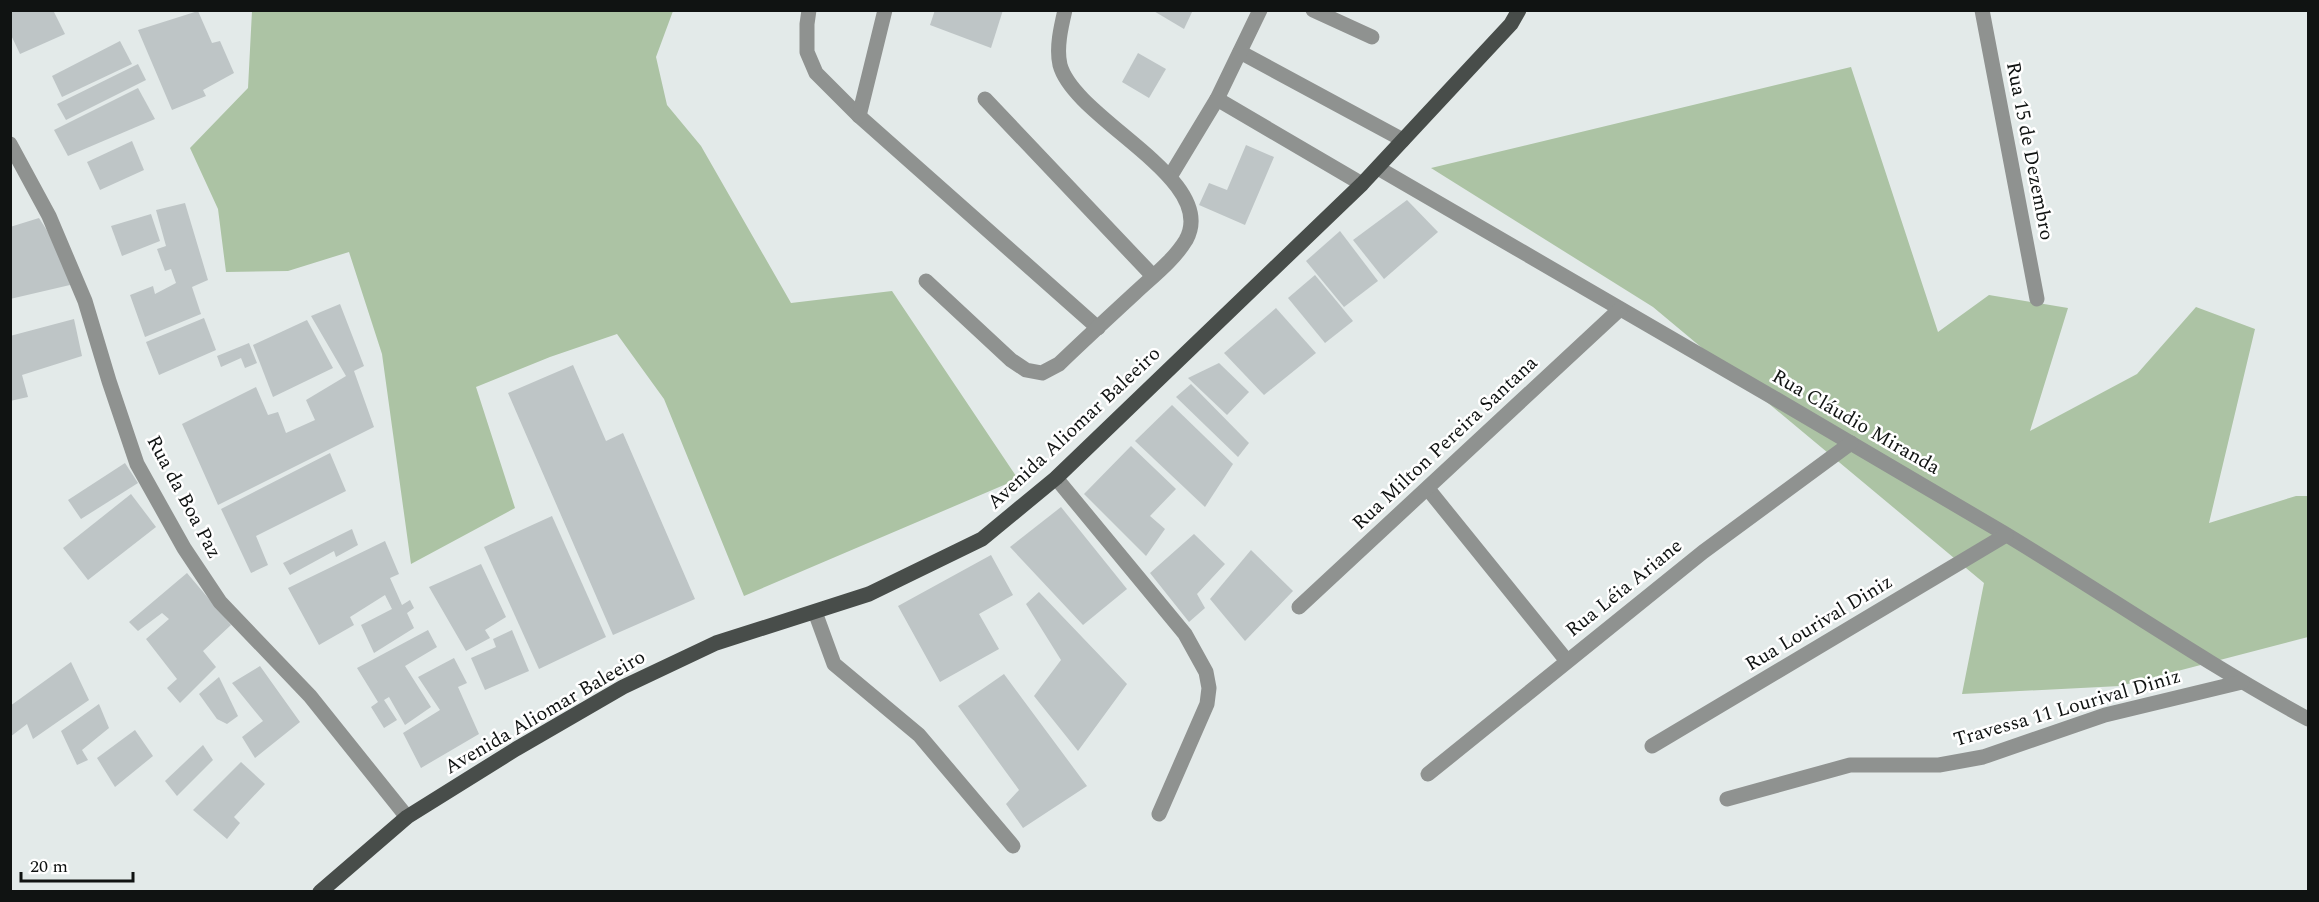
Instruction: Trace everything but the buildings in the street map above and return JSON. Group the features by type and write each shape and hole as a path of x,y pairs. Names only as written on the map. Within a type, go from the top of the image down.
{"main road":[{"name":"Avenida Aliomar Baleeiro","path":"320,891 407,817 622,687 716,643 869,594 982,539 1056,478 1362,184 1511,24 1519,10"}],"street":[{"path":"809,10 807,52 816,73 860,116 1098,328"},
{"path":"860,116 885,10"},
{"path":"926,281 980,333 1026,370 1042,373 1059,364 1098,328 1153,276 1186,239 1192,220 1185,200 1171,175 1121,136 1069,80 1060,65 1059,44 1065,10"},
{"path":"1171,175 1217,99 1260,10"},
{"path":"1313,10 1372,37"},
{"name":"Rua 15 de Dezembro","path":"1982,10 2037,298"},
{"path":"1240,52 1403,140"},
{"path":"985,99 1153,276"},
{"path":"1217,99 1362,184"},
{"name":"Rua da Boa Paz","path":"10,144 49,216 86,301 109,381 137,464 184,548 220,602 310,696 407,817"},
{"name":"Rua Cláudio Miranda","path":"1378,168 1851,443 2006,535 2242,682 2308,719"},
{"name":"Rua Milton Pereira Santana","path":"1299,607 1620,309"},
{"name":"Rua Léia Ariane","path":"1428,774 1703,552 1851,443"},
{"path":"1056,478 1185,634 1206,672 1209,688 1207,704 1159,814"},
{"path":"1428,489 1567,661"},
{"name":"Rua Lourival Diniz","path":"1652,746 2006,535"},
{"path":"815,612 834,664 919,735 1013,846"},
{"name":"Travessa 11 Lourival Diniz","path":"1727,799 1850,765 1939,765 1983,757 2105,715 2242,682"}],"green space":[{"path":"252,11 673,11 656,57 667,105 701,146 791,303 892,291 1018,479 744,596 664,399 617,334 550,357 476,387 515,508 411,564 382,354 349,252 288,271 226,272 218,209 190,148 248,88"},
{"path":"1851,67 1938,332 1989,295 2068,308 2030,431 2137,374 2196,307 2255,329 2209,523 2296,496 2308,496 2308,637 2120,686 1962,694 1984,583 1653,307 1431,168"}]}
